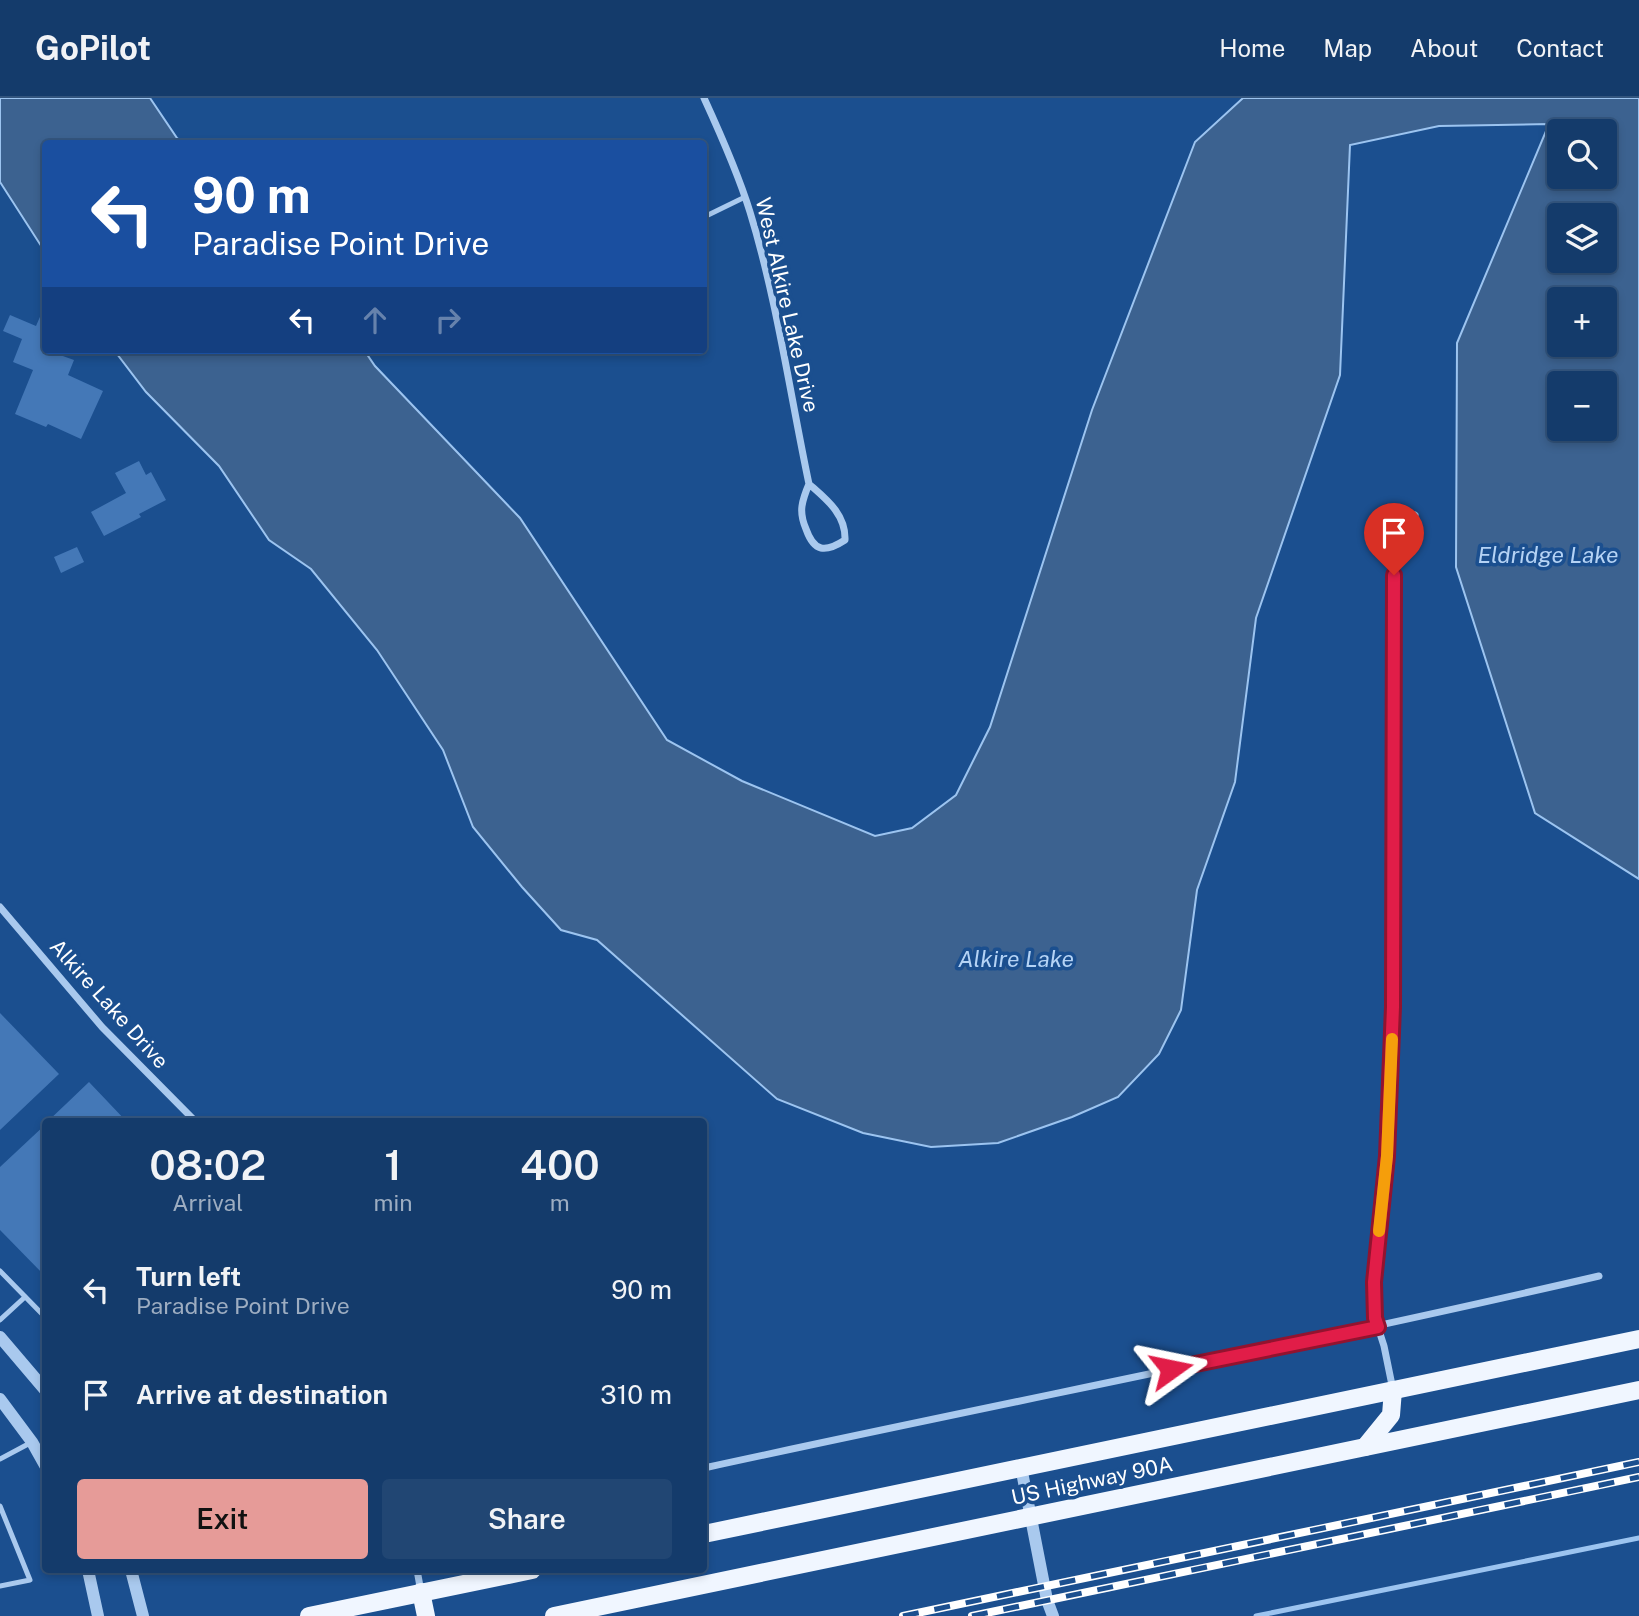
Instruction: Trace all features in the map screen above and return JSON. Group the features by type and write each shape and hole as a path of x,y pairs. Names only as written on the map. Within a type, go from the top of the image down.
{"main road":[{"name":"US Highway 90A","path":"707,1533 1639,1339"},
{"path":"1365,1447 1391,1415 1393,1390"},
{"name":"US Highway 90A","path":"554,1616 1639,1390"},
{"path":"309,1616 517,1573"},
{"path":"421,1592 426,1616"}],"street":[{"name":"West Alkire Lake Drive","path":"704,98 745,197 771,298 809,484 801,509 805,526 812,543 820,549 834,547 845,540 845,530 840,517 832,504 809,484"},
{"path":"1393,1390 1375,1318 1374,1282 1387,1156 1393,1007 1394,550 1415,515"},
{"name":"Alkire Lake Drive","path":"0,907 102,1027 192,1118"},
{"path":"707,1467 1378,1327 1599,1276"},
{"path":"0,1338 42,1386"},
{"path":"0,1399 42,1460"},
{"path":"1021,1467 1047,1600 1053,1616"},
{"path":"89,1573 98,1616"},
{"path":"132,1573 143,1616"},
{"path":"417,1573 421,1592"}],"lane":[{"path":"707,215 745,197"},
{"path":"0,1271 42,1314"},
{"path":"0,1320 25,1297"},
{"path":"0,1459 32,1442"},
{"path":"0,1506 30,1580 0,1586"}],"water":[{"path":"0,98 150,98 180,140 42,140 42,247 0,182"},
{"name":"Alkire Lake","path":"1243,98 1639,98 1639,879 1535,813 1456,567 1457,343 1547,129 1547,189 1617,189 1617,119 1547,119 1547,124 1439,126 1350,145 1340,375 1256,618 1235,782 1197,890 1181,1010 1159,1054 1118,1097 1072,1117 998,1143 931,1147 863,1133 777,1099 597,940 561,930 473,827 443,750 377,650 311,569 269,540 219,466 146,392 117,354 367,354 375,366 520,518 667,740 742,781 875,836 912,828 956,795 990,727 1092,410 1195,142"}],"building":[{"path":"42,312 42,354 57,354 74,360 68,375 103,391 81,439 48,424 46,427 15,414 33,370 13,362 22,339 3,331 10,315 36,326"},
{"path":"139,461 146,475 151,472 166,500 139,514 141,517 104,536 91,512 126,493 115,473"},
{"path":"77,547 84,562 61,573 54,557"},
{"path":"0,1013 59,1074 0,1130"},
{"path":"89,1082 123,1118 51,1118"},
{"path":"42,1128 42,1273 0,1230 0,1167"}],"waterway":[{"path":"1256,1616 1639,1538"}],"railway":[{"path":"903,1616 1639,1462"},
{"path":"972,1616 1639,1477"}],"slow traffic":[{"path":"1379,1231 1387,1156 1392,1039"}],"route":[{"path":"1171,1369 1378,1327 1375,1318 1374,1282 1387,1156 1393,1007 1394,575"}],"water label":[{"name":"Eldridge Lake","path":"1548,555"}]}
